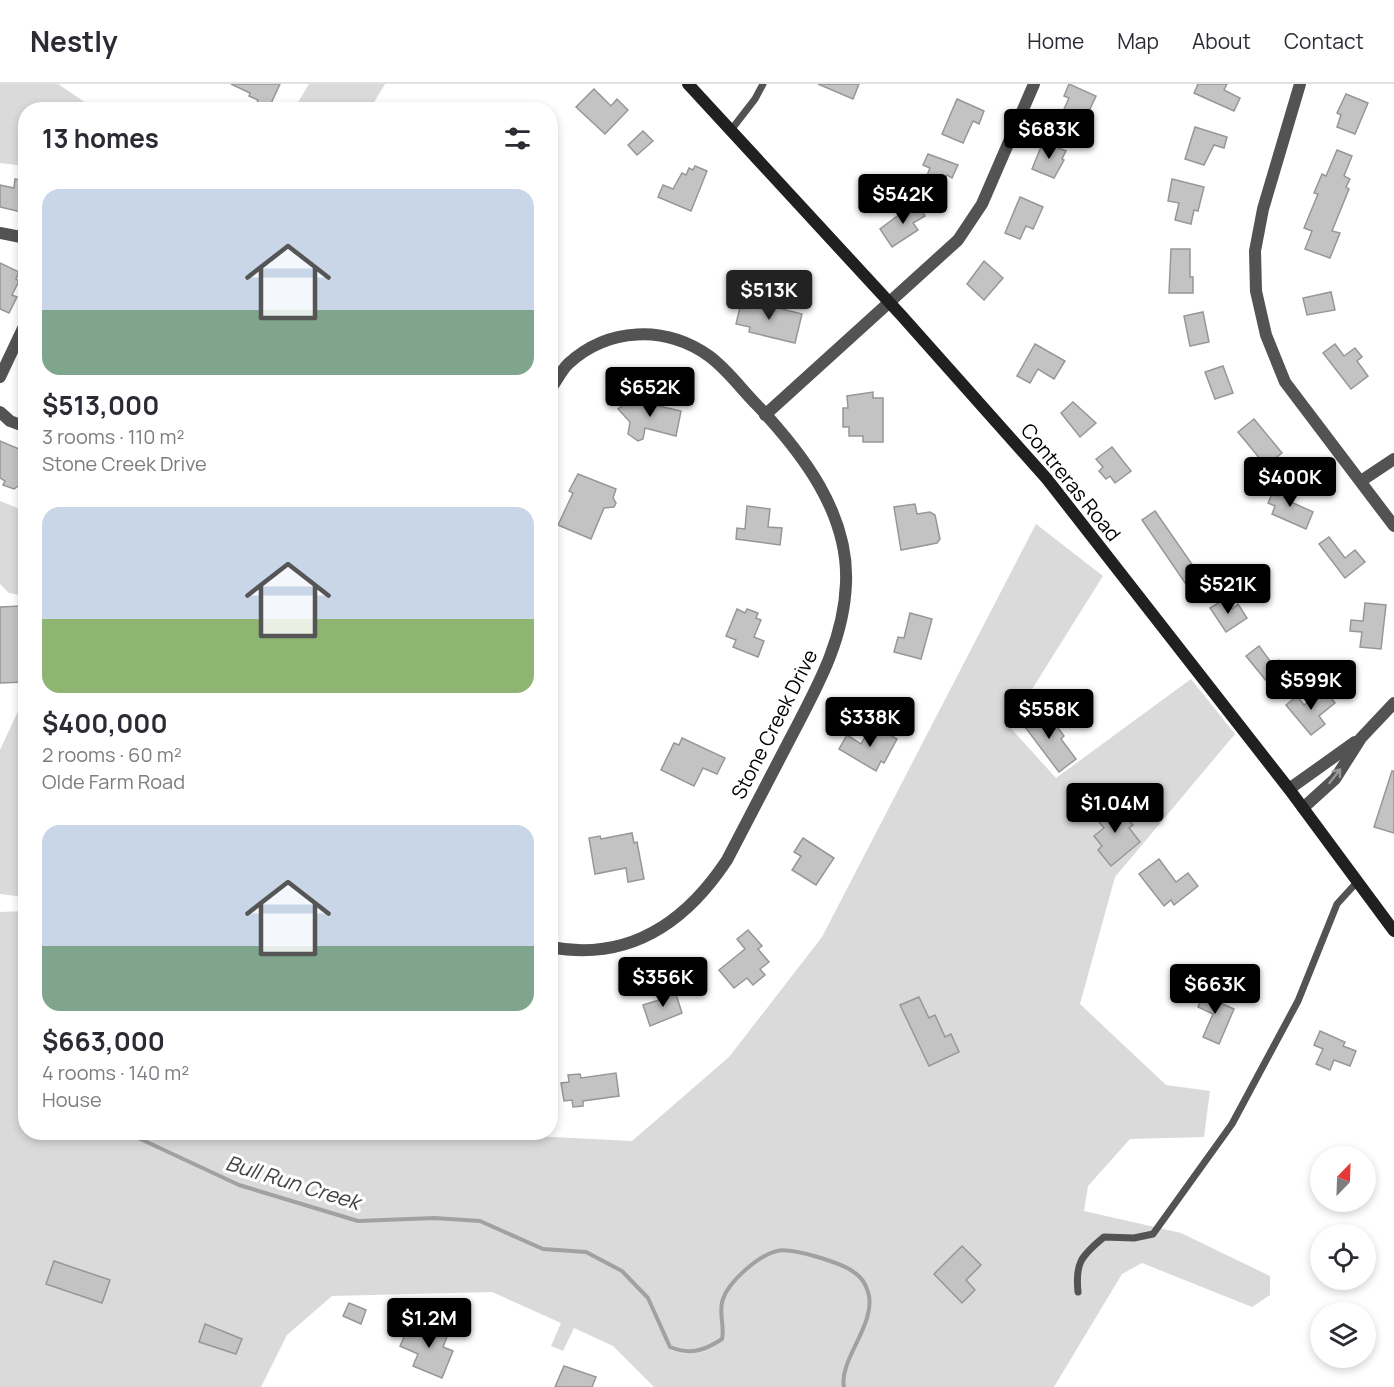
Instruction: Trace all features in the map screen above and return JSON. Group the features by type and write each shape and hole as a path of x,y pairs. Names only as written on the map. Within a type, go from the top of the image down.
{"street":[{"name":"Contreras Road","path":"688,84 891,303 1047,479 1289,789 1394,931"},
{"path":"765,415 958,240 982,204 1034,84"},
{"path":"1300,84 1263,209 1255,251 1256,291 1266,335 1285,382 1394,526"},
{"path":"0,233 18,236"},
{"name":"Stone Creek Drive","path":"558,378 567,365 594,344 624,335 649,333 683,341 711,357 811,469 831,511 843,546 846,581 843,618 830,661 727,860 707,890 686,912 663,928 633,942 595,948 558,947"},
{"path":"0,377 18,339"},
{"path":"0,412 10,421 18,424"},
{"path":"1361,481 1394,459"},
{"path":"1303,808 1335,778 1361,738 1394,703"},
{"path":"1289,789 1361,738"}],"lane":[{"path":"731,130 755,99 763,84"},
{"path":"1078,1293 1076,1269 1088,1251 1104,1237 1134,1238 1153,1234 1191,1179 1217,1149 1298,1001 1337,904 1357,882"}],"shaded area":[{"path":"0,84 58,84 85,102 18,102 18,165 0,163"},
{"path":"309,84 385,84 374,102 298,102"},
{"path":"0,501 18,508 18,595 9,593 0,584"},
{"path":"1036,524 1103,576 1029,694 1007,724 1056,778 1191,679 1235,734 1115,877 1080,1004 1166,1085 1210,1091 1204,1137 1130,1139 1088,1186 1084,1211 1181,1233 1270,1276 1270,1295 1252,1307 1142,1263 1122,1274 1054,1387 654,1387 613,1346 574,1328 563,1351 551,1346 561,1323 492,1292 332,1296 287,1335 261,1387 0,1387 0,912 18,911 18,1140 558,1140 558,1137 632,1141 729,1057 822,937"},
{"path":"18,711 18,896 0,894 0,750"}],"building":[{"path":"231,84 280,84 272,102 257,102 258,100 249,96 250,93"},
{"path":"818,84 859,84 853,99"},
{"path":"1069,84 1096,96 1081,128 1060,118 1069,98 1064,96"},
{"path":"1198,84 1227,84 1224,90 1240,98 1234,111 1194,93"},
{"path":"594,89 611,106 617,99 628,110 605,134 576,107"},
{"path":"1346,94 1368,103 1355,134 1337,127 1341,115 1337,113"},
{"path":"957,99 984,111 979,124 973,121 963,143 942,134"},
{"path":"1195,127 1227,137 1224,148 1214,145 1204,165 1185,159"},
{"path":"643,131 653,141 637,155 628,145"},
{"path":"1043,142 1066,151 1062,159 1064,160 1054,178 1032,169"},
{"path":"1337,150 1352,156 1344,176 1350,179 1346,187 1349,189 1332,231 1340,233 1330,258 1305,249 1312,231 1304,228 1318,194 1314,193 1322,174 1326,176"},
{"path":"928,154 958,165 952,178 947,175 939,192 923,185 930,168 923,165"},
{"path":"695,166 707,171 691,211 658,197 663,185 673,189 682,173 686,175 689,168 693,170"},
{"path":"15,179 18,180 18,211 0,207 0,185 14,188"},
{"path":"1172,179 1204,187 1198,211 1194,210 1191,224 1175,220 1179,203 1168,201"},
{"path":"1020,197 1043,207 1033,229 1026,226 1020,239 1005,233"},
{"path":"916,202 925,216 913,223 918,230 892,247 880,229"},
{"path":"1171,249 1190,249 1190,277 1193,277 1193,293 1169,293"},
{"path":"984,261 1003,278 984,300 967,284"},
{"path":"0,263 18,272 16,279 18,283 12,295 17,297 9,313 0,309"},
{"path":"1331,292 1335,310 1307,315 1303,298"},
{"path":"742,299 802,314 795,343 749,332 750,327 736,324"},
{"path":"1203,312 1209,342 1190,346 1184,316"},
{"path":"1035,344 1065,361 1054,379 1038,369 1030,383 1017,376"},
{"path":"1335,344 1344,356 1355,348 1362,357 1357,361 1368,376 1351,389 1323,353"},
{"path":"1223,366 1233,393 1215,399 1205,372"},
{"path":"873,392 873,398 883,398 883,442 863,442 863,436 849,436 849,427 843,427 843,408 848,408 847,396"},
{"path":"640,394 650,404 681,411 676,436 645,428 643,439 638,441 628,434 630,422 618,409"},
{"path":"1073,402 1096,423 1080,437 1061,413"},
{"path":"1254,419 1282,453 1266,466 1238,432"},
{"path":"0,441 18,449 18,486 14,489 3,485 5,481 0,478"},
{"path":"1112,447 1131,471 1115,483 1110,476 1106,479 1099,471 1103,467 1096,459"},
{"path":"578,474 616,489 613,498 616,503 614,507 604,508 591,539 558,525 573,493 569,491"},
{"path":"1284,483 1296,489 1291,502 1313,512 1306,529 1272,514 1275,506 1268,503 1272,494 1278,496"},
{"path":"915,504 917,514 930,512 935,515 940,539 937,543 901,550 894,507"},
{"path":"747,506 770,509 768,527 782,528 780,545 736,539 737,528 745,529"},
{"path":"1155,511 1205,583 1192,593 1142,520"},
{"path":"1329,537 1345,558 1355,550 1365,562 1345,578 1319,544"},
{"path":"1225,599 1232,609 1238,604 1247,618 1226,632 1210,608"},
{"path":"1365,603 1386,605 1381,649 1360,647 1362,632 1350,631 1351,620 1363,621"},
{"path":"18,606 18,682 0,683 0,607"},
{"path":"737,609 745,613 747,609 758,613 756,618 761,620 754,637 764,641 758,657 733,647 736,640 726,636"},
{"path":"910,613 932,619 921,659 894,652 898,637 904,638"},
{"path":"1259,646 1273,665 1279,660 1288,672 1283,676 1285,679 1273,689 1246,656"},
{"path":"1324,689 1335,703 1319,716 1325,724 1311,735 1286,705 1297,696 1304,705"},
{"path":"1033,709 1045,726 1052,720 1064,736 1061,739 1076,759 1059,772 1019,719"},
{"path":"872,725 897,739 884,763 881,761 876,771 839,749 847,735 861,744"},
{"path":"682,738 725,758 717,774 703,768 694,786 661,770 674,743 679,745"},
{"path":"1392,771 1394,771 1394,833 1374,827"},
{"path":"1114,801 1133,825 1129,828 1140,842 1111,866 1098,850 1102,846 1094,836 1104,828 1095,817"},
{"path":"632,833 634,843 637,842 644,879 628,882 626,868 595,874 589,838 600,836 601,839"},
{"path":"803,838 834,858 816,885 792,870 801,856 794,852"},
{"path":"1159,859 1176,882 1188,873 1198,886 1174,905 1171,900 1164,906 1139,874"},
{"path":"748,930 762,946 758,949 769,962 760,969 765,975 753,985 747,978 734,988 719,970 745,949 737,939"},
{"path":"1207,986 1222,993 1218,1002 1234,1009 1219,1044 1203,1037 1213,1014 1198,1007"},
{"path":"674,988 682,1013 650,1026 643,1005 659,1000 657,994"},
{"path":"919,997 929,1018 935,1015 945,1037 951,1034 959,1052 929,1066 900,1005"},
{"path":"1320,1031 1345,1042 1343,1046 1356,1051 1350,1066 1334,1060 1330,1070 1316,1064 1323,1049 1314,1045"},
{"path":"616,1073 619,1096 583,1101 583,1106 573,1107 572,1100 564,1101 561,1083 569,1082 568,1075 580,1074 581,1078"},
{"path":"962,1246 981,1265 966,1280 975,1290 962,1303 934,1274"},
{"path":"54,1261 110,1280 102,1303 46,1284"},
{"path":"349,1303 366,1310 361,1324 343,1316"},
{"path":"432,1321 450,1329 443,1347 453,1351 442,1378 413,1366 418,1354 400,1346 408,1328 426,1335"},
{"path":"205,1324 242,1339 236,1354 199,1342"},
{"path":"564,1366 596,1377 592,1387 555,1387"}],"waterway":[{"name":"Bull Run Creek","path":"143,1140 239,1185 358,1221 434,1218 480,1221 543,1249 586,1252 622,1271 648,1298 670,1347 684,1351 703,1349 722,1339 721,1309 726,1292 738,1277 770,1253 793,1251 829,1261 849,1269 863,1281 870,1304 868,1316 847,1365 844,1387"}]}
